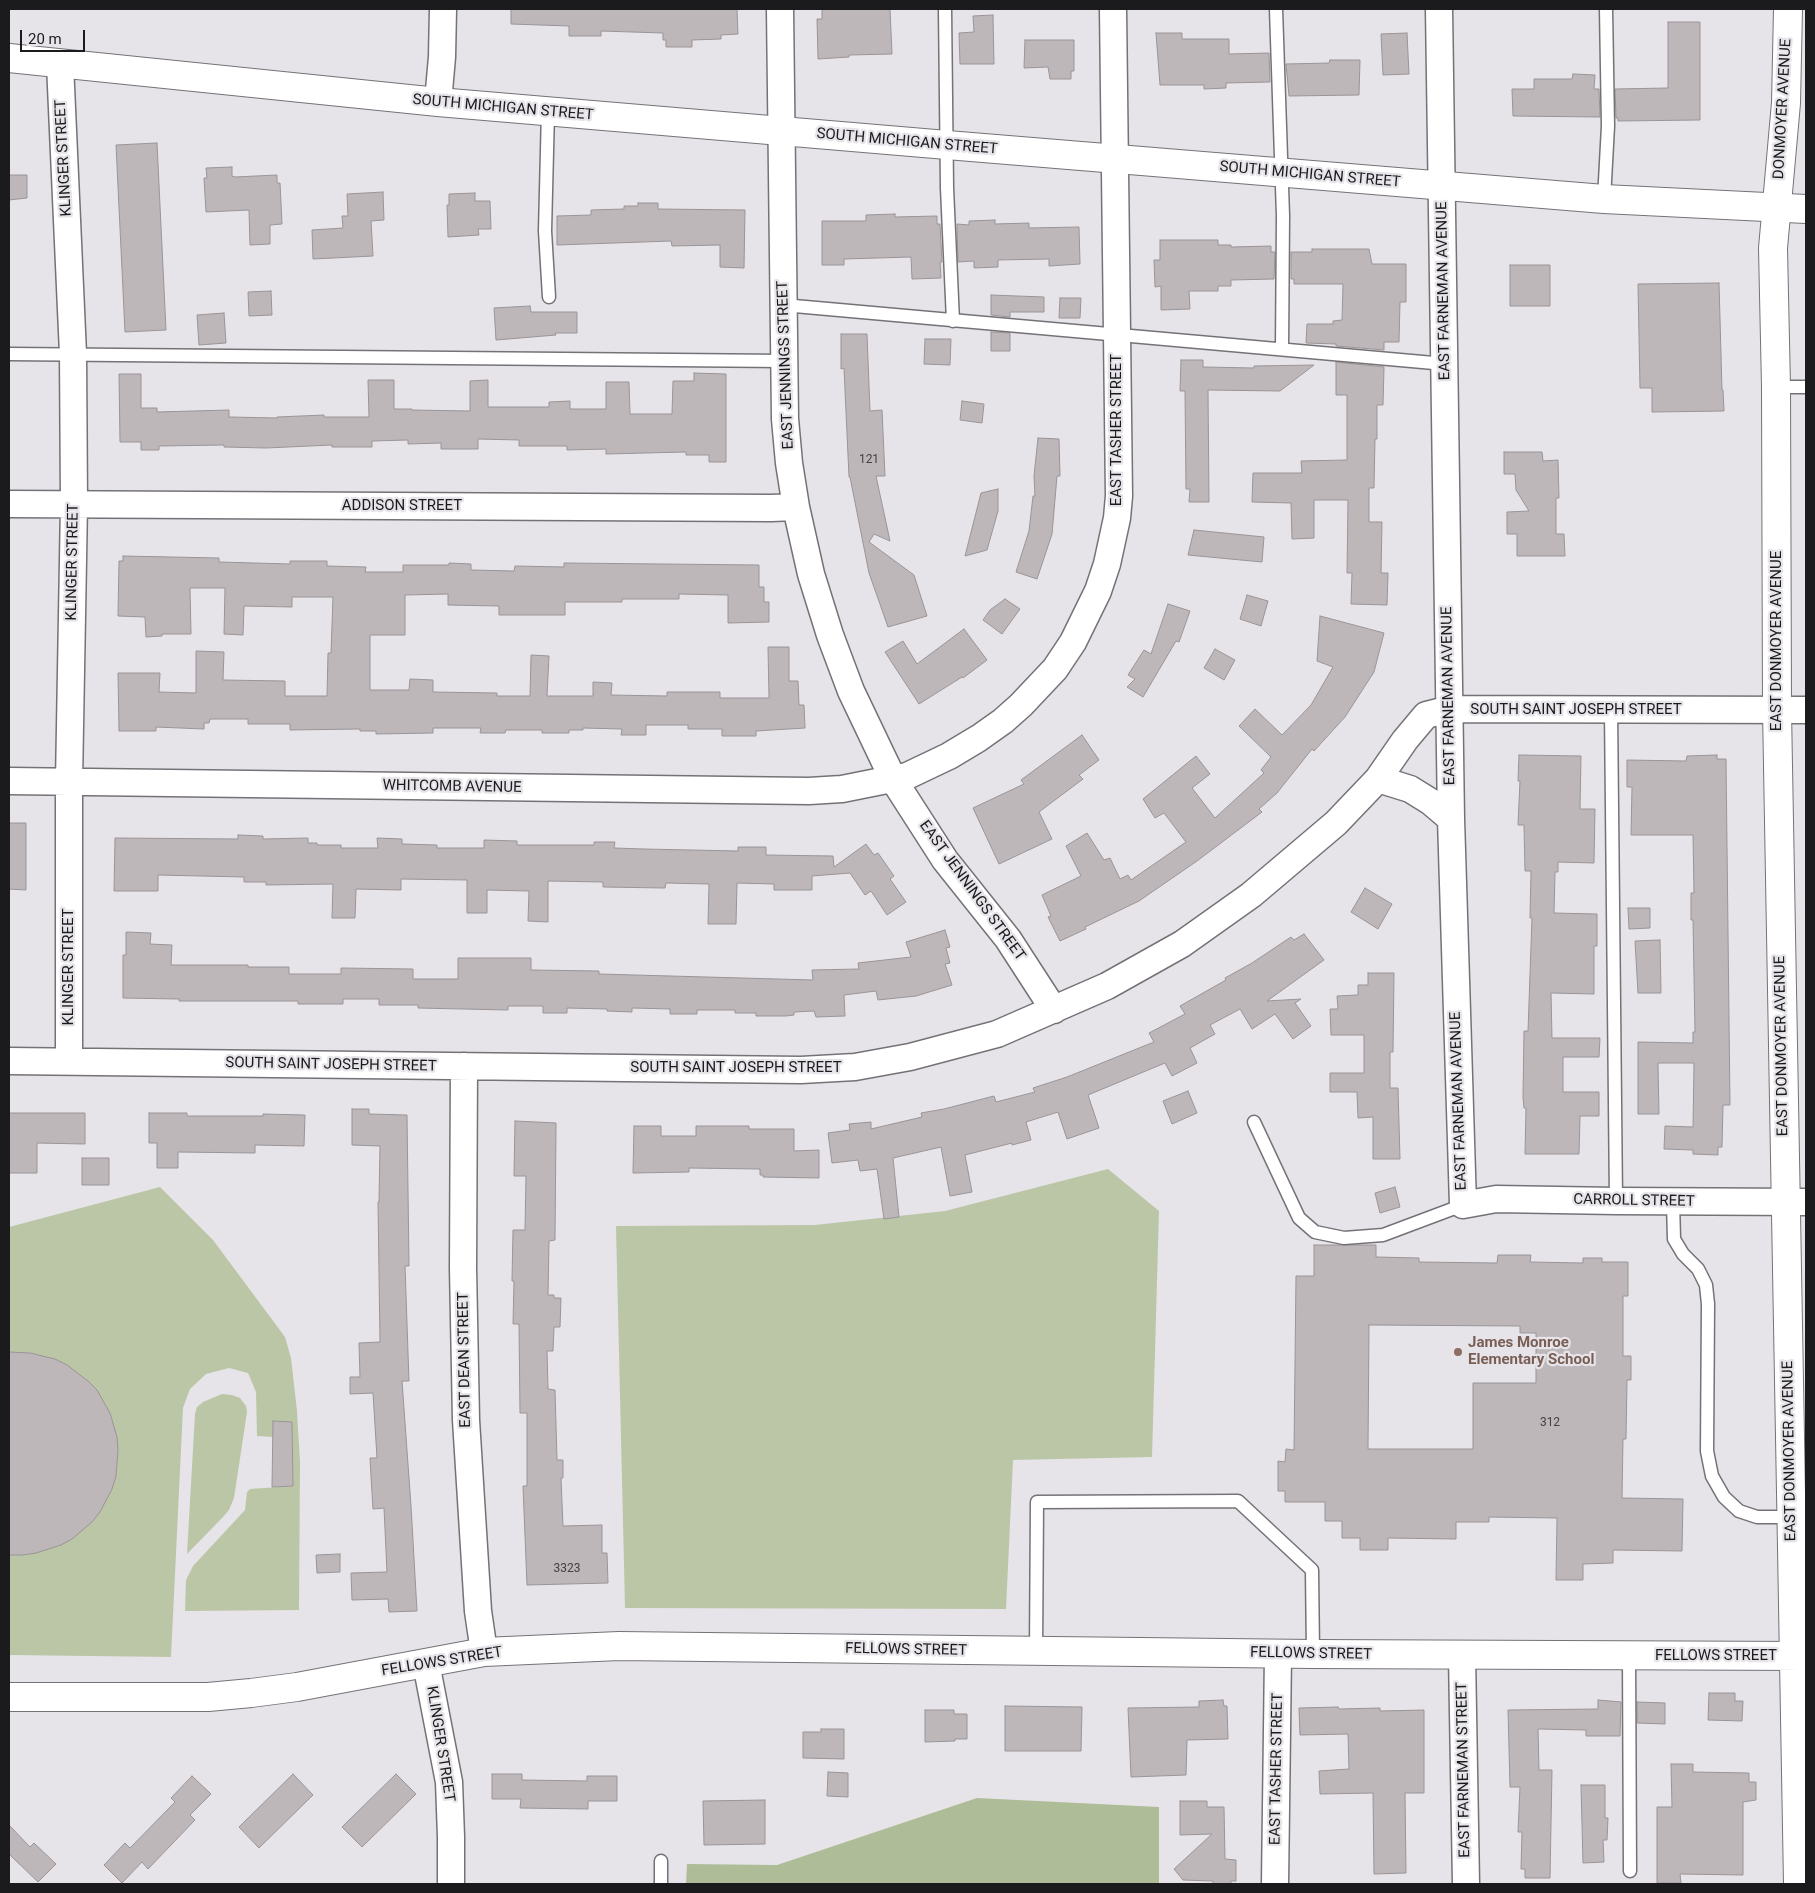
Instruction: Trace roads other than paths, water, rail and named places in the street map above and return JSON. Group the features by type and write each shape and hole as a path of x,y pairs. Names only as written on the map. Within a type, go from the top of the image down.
{"street":[{"path":"438,102 442,57 442,9"},
{"name":"EAST JENNINGS STREET","path":"780,9 785,419 796,507 811,574 830,635 851,691 893,779 945,860 1008,939 1054,1010"},
{"name":"EAST TASHER STREET","path":"893,779 907,776 949,756 1003,721 1020,705 1054,669 1073,642 1098,591 1107,564 1117,518 1119,496 1113,9"},
{"name":"EAST FARNEMAN AVENUE","path":"1439,9 1451,819 1462,1206"},
{"name":"DONMOYER AVENUE","path":"1777,208 1786,103 1788,9"},
{"name":"SOUTH MICHIGAN STREET","path":"9,58 438,102 1116,160 1604,199 1806,209"},
{"name":"KLINGER STREET","path":"60,64 73,354 74,504 70,782 69,1062"},
{"name":"EAST DONMOYER AVENUE","path":"1777,208 1773,248 1776,387 1776,710 1796,1202 1791,1517 1800,1656 1798,1884"},
{"name":"ADDISON STREET","path":"9,504 796,507"},
{"name":"SOUTH SAINT JOSEPH STREET","path":"9,1061 801,1070 855,1067 910,1057 997,1034 1107,986 1182,944 1219,919 1264,884 1336,823 1378,779 1405,740 1426,715 1450,709 1806,710"},
{"name":"WHITCOMB AVENUE","path":"9,781 809,791 842,789 893,779"},
{"path":"1378,779 1410,790 1431,802 1451,819"},
{"name":"EAST DEAN STREET","path":"464,1066 466,1420 478,1611 484,1652"},
{"name":"CARROLL STREET","path":"1462,1206 1496,1199 1796,1202"},
{"name":"FELLOWS STREET","path":"9,1697 225,1696 297,1687 484,1652 619,1646 1278,1654 1800,1656"},
{"name":"EAST TASHER STREET","path":"1275,1884 1278,1654"},
{"name":"EAST FARNEMAN STREET","path":"1462,1655 1466,1884"},
{"name":"KLINGER STREET","path":"426,1663 449,1782 451,1884"}],"lane":[{"path":"945,9 947,188 953,321"},
{"path":"1276,9 1281,172 1282,349"},
{"path":"1604,199 1608,126 1606,9"},
{"path":"548,112 545,231 549,297"},
{"path":"784,305 1445,364"},
{"path":"9,354 784,361"},
{"path":"1776,387 1806,387"},
{"path":"1611,710 1616,1201"},
{"path":"1254,1122 1300,1218 1315,1232 1344,1238 1383,1235 1462,1206"},
{"path":"1673,1202 1674,1239 1682,1254 1698,1269 1706,1285 1708,1304 1707,1451 1712,1476 1724,1497 1739,1511 1757,1517 1791,1517"},
{"path":"1036,1651 1038,1502 1238,1501 1312,1570 1313,1654"},
{"path":"1630,1656 1630,1871"},
{"path":"660,1862 661,1884"}],"place":[{"name":"James Monroe Elementary School","path":"1458,1352"}]}
